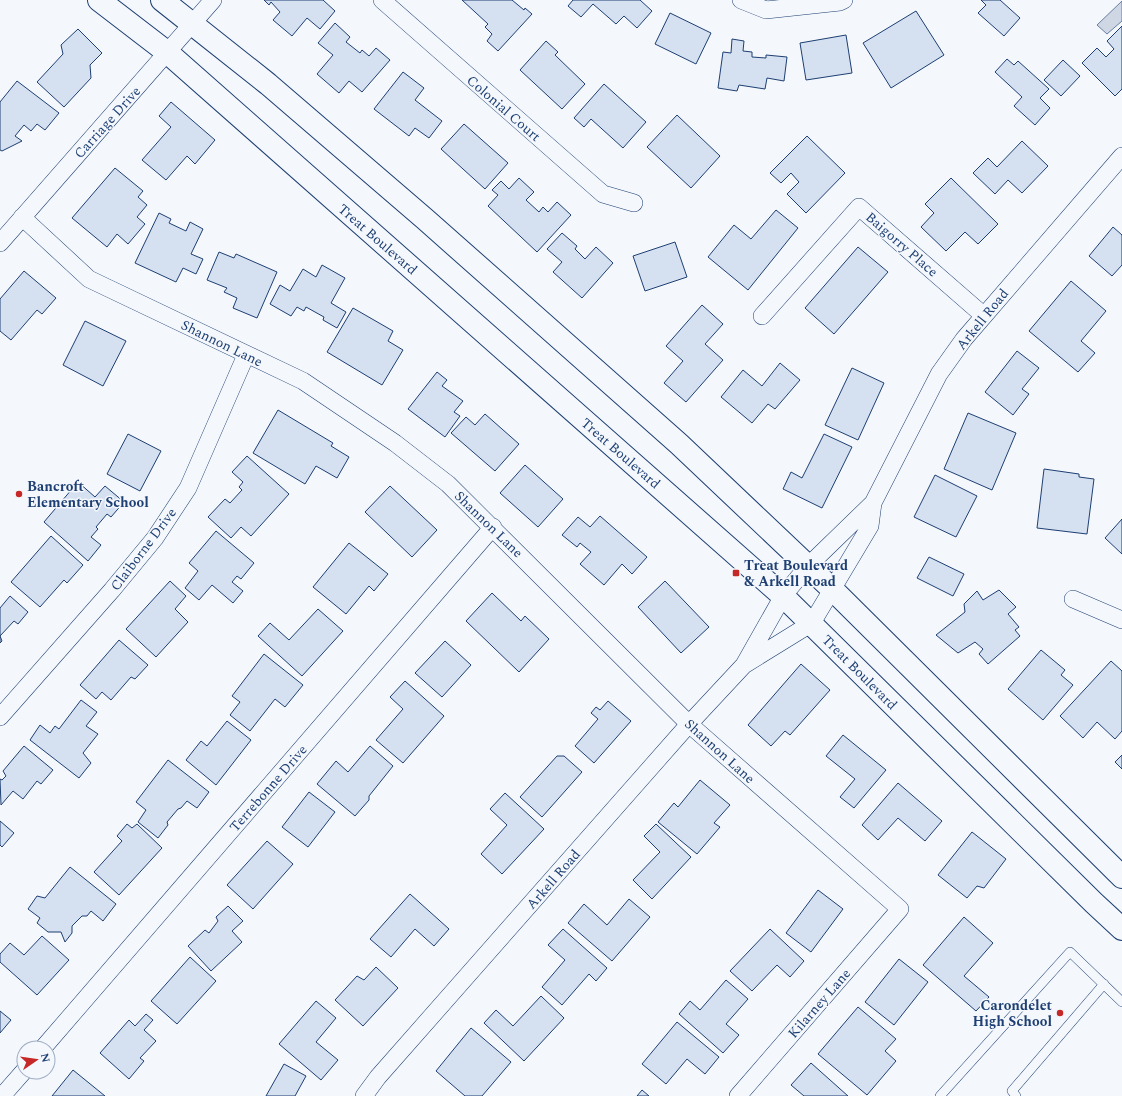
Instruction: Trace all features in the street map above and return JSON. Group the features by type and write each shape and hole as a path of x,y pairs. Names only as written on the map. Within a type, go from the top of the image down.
{"main road":[{"name":"Treat Boulevard","path":"99,0 168,53 783,596 812,623 1088,898 1122,929"},
{"path":"162,0 193,23 268,84 554,332 679,444 832,589 1122,877"}],"street":[{"name":"Carriage Drive","path":"0,242 168,53 212,0"},
{"name":"Colonial Court","path":"382,0 603,194 634,203"},
{"path":"740,0 766,10 840,2 844,0"},
{"name":"Arkell Road","path":"364,1096 378,1077 689,724 744,665 783,596 808,566 873,502 939,374 983,315 1121,160"},
{"name":"Baigorry Place","path":"762,316 859,207 983,315"},
{"name":"Shannon Lane","path":"22,217 89,279 303,382 395,442 448,484 493,527 689,724 900,909"},
{"name":"Claiborne Drive","path":"0,717 112,590 155,538 188,488 246,355"},
{"name":"Arkell Road","path":"744,665 812,623 870,526 873,502"},
{"name":"Terrebonne Drive","path":"50,1040 493,527"},
{"path":"1073,599 1122,620"},
{"name":"Kilarney Lane","path":"738,1096 900,909"},
{"path":"2,1096 16,1079"}],"lane":[{"path":"940,1096 1070,952 1122,1002"},
{"path":"1016,1096 1012,1091 1104,984"}],"shaded area":[{"path":"1122,1 1122,21 1107,34 1097,25"}],"building":[{"path":"264,0 323,0 335,11 320,29 307,18 292,36 273,20 280,12 271,2 269,5"},
{"path":"462,0 512,0 524,10 525,8 532,14 498,51 487,41 492,34 485,27 488,24"},
{"path":"573,0 640,0 652,11 637,28 624,16 616,24 593,4 581,17 568,6"},
{"path":"981,0 1000,0 1020,18 1004,36 978,13 986,5"},
{"path":"916,11 944,55 891,88 863,43"},
{"path":"670,13 711,33 696,64 655,44"},
{"path":"335,23 350,37 346,42 360,53 362,50 369,56 376,48 390,60 362,92 349,81 339,93 317,74 333,55 318,43"},
{"path":"1122,26 1122,89 1115,96 1082,63 1097,48 1106,57 1114,49 1107,41"},
{"path":"78,29 102,53 90,65 91,78 64,107 37,82 63,54 61,45"},
{"path":"846,35 852,73 806,80 800,43"},
{"path":"732,39 744,41 743,51 752,52 752,57 766,58 766,55 787,57 784,81 767,78 765,89 739,85 737,91 718,88 723,52 731,53"},
{"path":"546,41 558,52 555,55 585,84 562,109 520,70"},
{"path":"1007,59 1014,65 1018,61 1049,89 1040,98 1050,108 1035,125 1014,106 1022,97 995,72"},
{"path":"1063,60 1080,76 1061,96 1044,80"},
{"path":"403,72 424,88 415,100 442,121 429,138 415,128 409,136 374,109"},
{"path":"17,81 59,113 45,130 37,124 31,131 24,125 15,136 22,141 2,151 0,150 0,102"},
{"path":"604,84 646,122 623,148 591,119 584,127 574,118"},
{"path":"171,102 215,140 195,164 187,156 166,180 142,160 171,127 159,116"},
{"path":"677,115 720,156 691,188 647,147"},
{"path":"464,124 508,163 485,189 441,149"},
{"path":"807,136 845,173 806,213 787,194 799,182 791,173 781,183 770,173"},
{"path":"1022,141 1048,166 1022,193 1008,180 995,194 973,173 988,158 997,167"},
{"path":"115,168 143,191 138,197 147,205 137,217 145,224 128,244 117,234 107,247 72,218"},
{"path":"519,178 534,192 526,200 539,212 543,207 548,212 557,202 571,215 537,252 488,206 498,195 492,190 501,181 509,189"},
{"path":"951,178 998,224 978,244 965,232 946,251 921,227 934,213 925,204"},
{"path":"776,210 798,228 748,290 708,257 734,225 751,239"},
{"path":"159,213 171,219 169,223 186,231 190,222 203,229 191,254 203,259 196,274 183,268 176,282 135,263"},
{"path":"1113,227 1122,235 1122,265 1112,276 1089,256"},
{"path":"562,233 577,246 575,249 585,259 596,247 613,263 582,298 553,272 562,262 547,249"},
{"path":"675,242 687,277 645,291 633,256"},
{"path":"858,247 888,272 834,334 805,308"},
{"path":"219,252 234,258 236,254 277,272 257,318 233,308 237,298 224,292 227,288 207,280"},
{"path":"322,265 345,278 331,303 346,312 337,328 323,320 324,317 306,307 304,311 297,307 291,316 270,304 280,285 290,291 303,269 316,277"},
{"path":"24,271 56,298 42,314 37,310 11,340 0,331 0,299"},
{"path":"1071,281 1106,311 1081,341 1095,353 1078,372 1029,331"},
{"path":"702,305 723,324 705,344 723,360 686,402 664,383 683,361 666,346"},
{"path":"353,308 393,331 388,341 403,350 382,385 327,352"},
{"path":"85,321 126,341 103,386 63,365"},
{"path":"1017,351 1039,368 1022,389 1029,394 1013,415 985,392"},
{"path":"780,363 800,380 775,409 768,404 752,423 721,397 743,370 762,386"},
{"path":"852,368 884,383 858,440 825,425"},
{"path":"437,372 447,380 442,386 463,401 454,412 460,416 445,437 408,409"},
{"path":"278,410 333,443 331,446 349,457 337,478 316,466 305,484 253,453"},
{"path":"968,413 1016,433 992,490 944,469"},
{"path":"485,414 519,444 495,471 451,433 466,417 475,425"},
{"path":"128,434 161,451 140,491 107,474"},
{"path":"824,434 852,447 822,508 783,489 791,472 802,478"},
{"path":"247,456 289,494 251,536 241,527 231,538 208,517 225,499 230,503 242,490 239,487 243,482 232,472"},
{"path":"525,465 563,499 538,527 500,493"},
{"path":"1044,469 1079,474 1079,477 1094,479 1087,534 1037,528"},
{"path":"935,475 977,496 956,537 914,517"},
{"path":"78,482 95,497 105,486 124,502 111,517 107,514 96,527 98,529 91,537 101,545 88,561 44,522"},
{"path":"390,486 437,530 412,557 365,512"},
{"path":"600,516 647,557 632,574 622,564 604,585 580,564 591,552 580,543 577,547 562,535 578,517 590,527"},
{"path":"1122,519 1122,554 1105,538"},
{"path":"216,531 254,563 241,579 237,576 232,582 243,591 233,603 212,585 199,600 185,588 198,571 189,563"},
{"path":"51,536 83,565 67,583 64,580 40,607 11,582"},
{"path":"349,543 388,574 374,591 369,586 346,614 313,587"},
{"path":"929,557 964,574 953,596 917,578"},
{"path":"170,581 186,596 175,609 188,622 156,657 126,629"},
{"path":"665,581 709,627 681,653 638,607"},
{"path":"999,590 1016,607 1008,614 1019,627 1015,630 1020,636 988,664 979,654 983,649 975,642 958,653 936,635 965,612 964,604 977,591 983,600"},
{"path":"492,593 521,621 525,616 549,639 519,672 466,621"},
{"path":"10,596 28,612 18,624 14,621 0,636 0,608"},
{"path":"318,609 343,631 302,676 258,636 270,623 289,640"},
{"path":"119,640 148,665 135,679 131,677 111,700 102,692 96,699 80,685"},
{"path":"445,641 471,665 442,697 415,673"},
{"path":"1041,650 1065,670 1061,675 1073,685 1043,720 1008,689"},
{"path":"264,654 303,685 285,707 275,699 250,731 230,715 240,702 232,696"},
{"path":"1111,661 1122,671 1122,731 1115,739 1097,722 1083,738 1060,716"},
{"path":"801,664 830,690 790,735 785,731 771,746 748,725"},
{"path":"405,681 444,716 403,763 376,740 403,709 390,697"},
{"path":"81,700 97,712 86,726 98,734 83,753 91,763 79,778 30,740 40,725 50,733 55,726 59,729"},
{"path":"608,701 631,721 594,763 575,746 598,719 591,713 596,707 600,710"},
{"path":"227,721 251,740 216,785 186,760 201,741 207,746"},
{"path":"843,735 886,770 854,808 840,797 855,779 826,756"},
{"path":"24,746 53,770 41,784 37,781 23,799 13,791 1,805 0,779 2,780 6,776 3,771"},
{"path":"370,746 393,766 369,796 369,800 355,816 317,784 336,761 348,772"},
{"path":"1122,755 1122,769 1115,762"},
{"path":"557,756 564,756 582,772 542,817 520,797"},
{"path":"168,760 209,792 197,808 187,801 181,808 178,809 167,822 168,825 158,838 138,822 146,810 136,802"},
{"path":"700,780 730,805 714,823 720,827 697,854 658,822 674,803 678,807"},
{"path":"898,783 942,821 925,841 898,818 878,840 862,825"},
{"path":"309,792 335,812 308,847 282,827"},
{"path":"505,793 544,829 502,874 481,854 507,825 490,809"},
{"path":"0,821 14,833 2,847 0,845"},
{"path":"127,824 132,828 137,824 162,848 119,895 94,872 122,841 117,836"},
{"path":"656,824 691,857 652,899 633,880 660,852 644,836"},
{"path":"972,832 1006,859 984,888 977,886 967,898 938,875"},
{"path":"267,841 293,864 253,909 227,885"},
{"path":"70,867 116,904 103,921 91,911 87,916 82,916 72,926 72,933 65,942 61,932 48,932 37,923 40,918 28,909 37,896 45,898"},
{"path":"818,890 843,909 811,952 786,933"},
{"path":"410,894 449,929 434,946 415,929 391,957 370,939"},
{"path":"629,899 650,917 612,961 568,923 584,904 607,925"},
{"path":"228,906 243,921 232,931 242,942 211,971 188,946 205,930 209,933 218,921 216,917"},
{"path":"964,917 993,943 964,976 989,997 976,1011 923,965"},
{"path":"563,929 607,968 596,981 589,974 562,1005 542,987 565,960 548,945"},
{"path":"770,929 804,961 790,977 777,965 752,991 730,971"},
{"path":"42,936 69,960 37,995 0,962 0,954 10,943 24,955"},
{"path":"190,957 216,981 177,1024 151,1001"},
{"path":"899,959 928,982 894,1025 865,1002"},
{"path":"376,967 398,988 363,1026 335,1000 357,976 364,980"},
{"path":"726,980 748,999 726,1024 739,1035 723,1053 679,1014 690,1001 700,1010"},
{"path":"541,996 564,1018 524,1061 484,1023 496,1010 513,1026"},
{"path":"316,1001 336,1018 316,1042 338,1060 321,1080 279,1044"},
{"path":"858,1007 896,1039 885,1051 896,1061 867,1095 818,1054"},
{"path":"0,1011 11,1020 0,1033"},
{"path":"146,1014 153,1020 144,1030 156,1041 140,1058 144,1061 129,1079 100,1053 129,1020 135,1026"},
{"path":"677,1022 719,1057 705,1074 687,1059 666,1084 642,1064"},
{"path":"471,1028 511,1062 482,1096 465,1096 436,1071"},
{"path":"811,1063 848,1096 804,1096 791,1085"},
{"path":"284,1064 306,1076 295,1096 266,1096"},
{"path":"73,1070 105,1096 52,1096"},
{"path":"642,1090 649,1096 637,1096"}],"place":[{"name":"Bancroft Elementary School","path":"19,494"},
{"name":"Treat Boulevard & Arkell Road","path":"736,573"},
{"name":"Carondelet High School","path":"1060,1013"}]}
